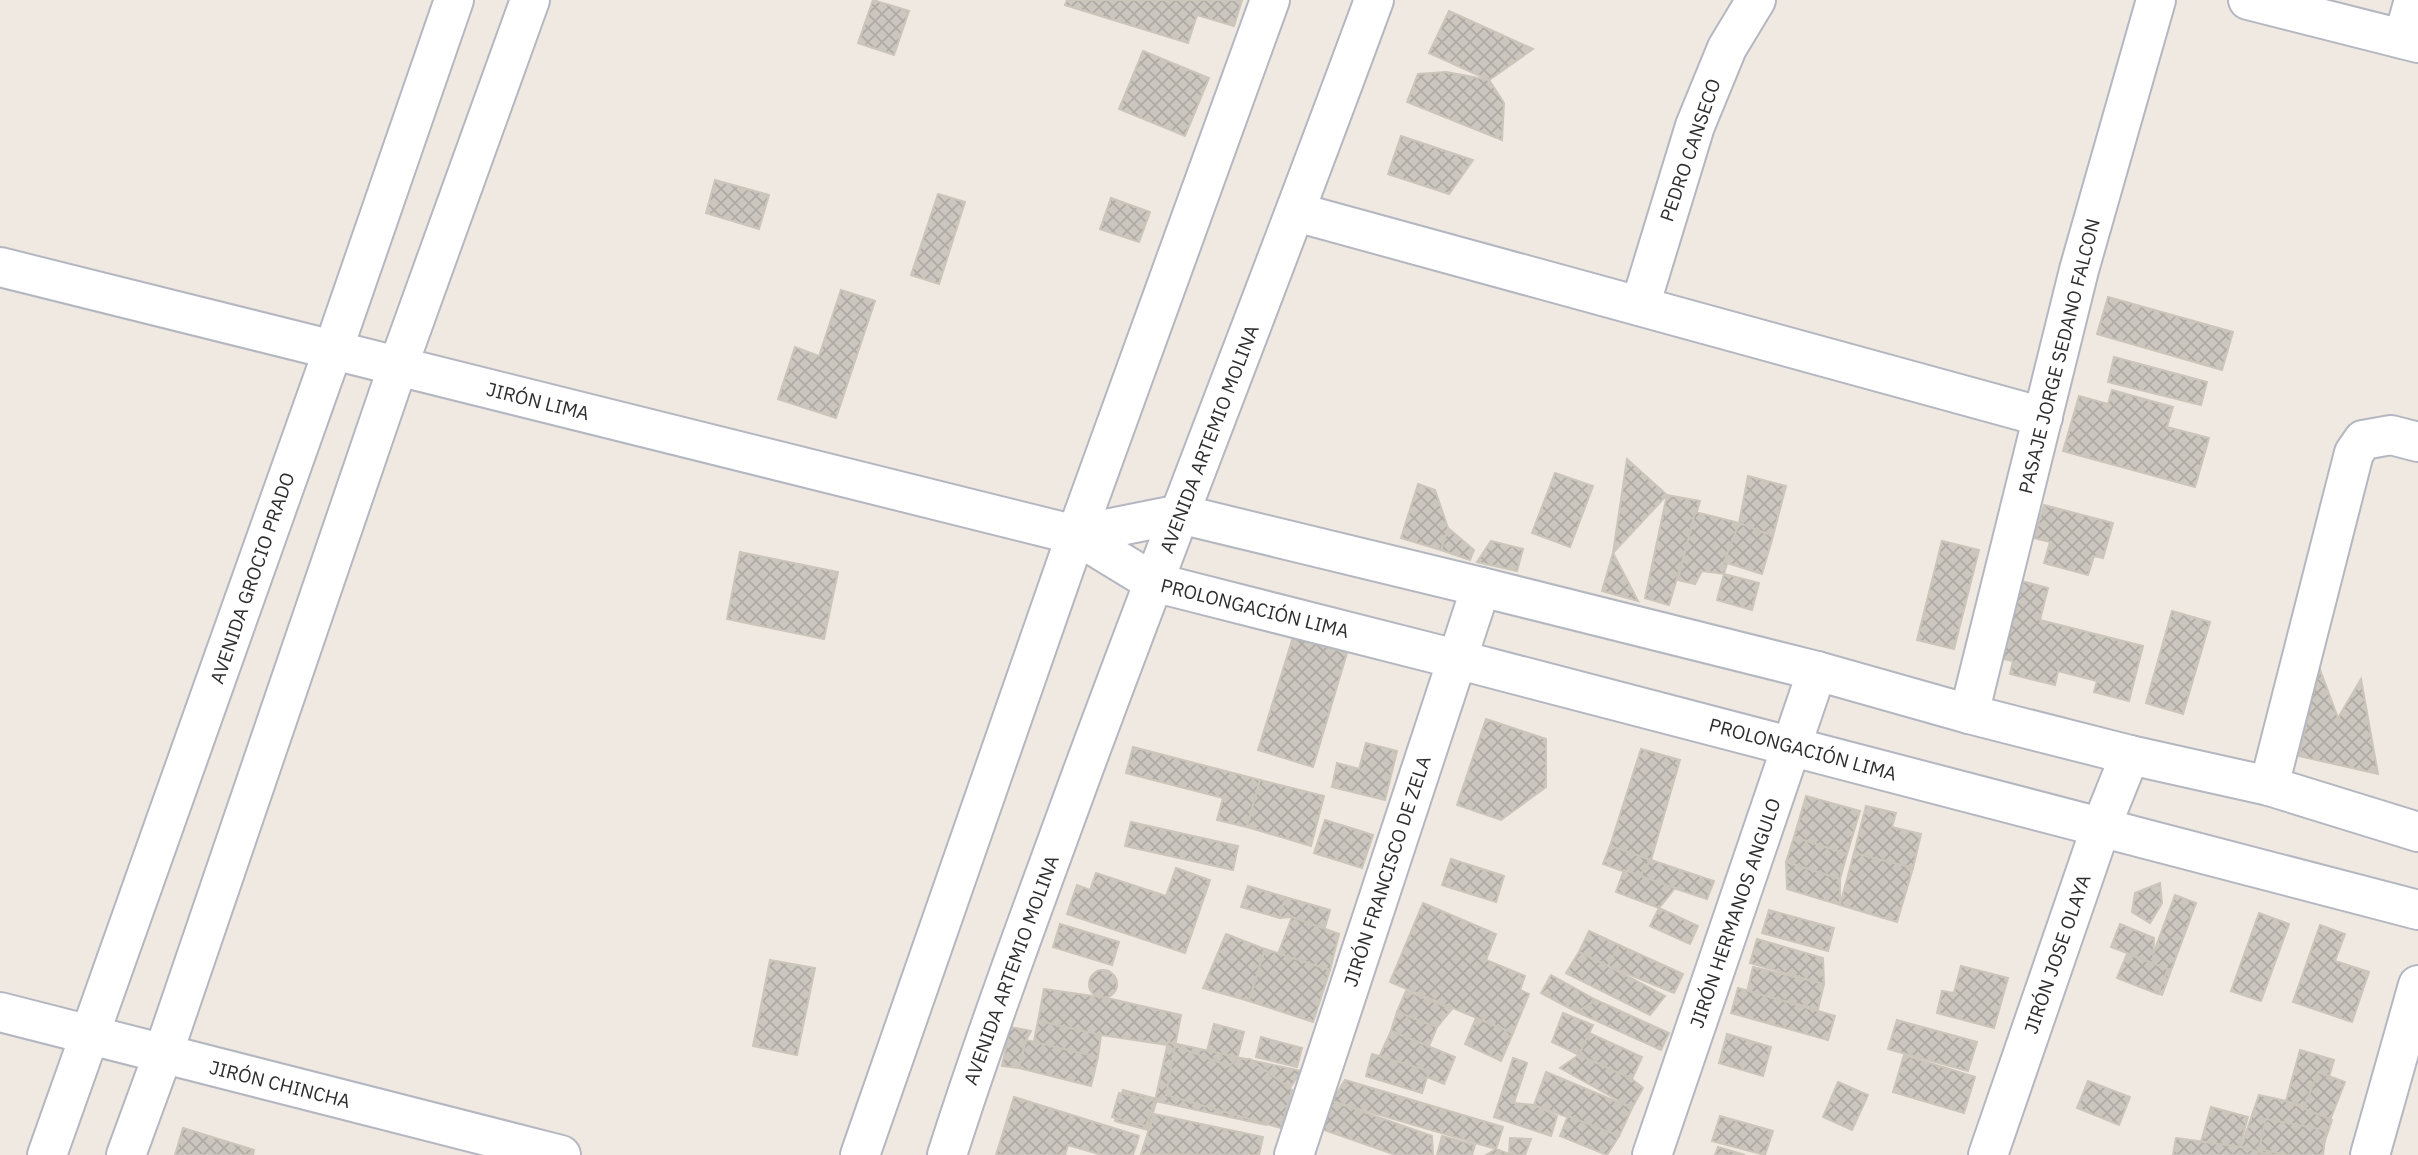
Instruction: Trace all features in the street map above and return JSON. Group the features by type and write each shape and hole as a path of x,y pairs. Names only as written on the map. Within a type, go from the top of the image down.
{"street":[{"name":"AVENIDA GROCIO PRADO","path":"47,1155 333,350 454,0"},
{"path":"126,1155 398,366 530,0"},
{"path":"860,1155 1076,535 1270,0"},
{"name":"AVENIDA ARTEMIO MOLINA","path":"947,1155 987,1032 1153,582 1296,212 1374,0"},
{"name":"PEDRO CANSECO","path":"1640,306 1695,126 1727,48 1756,0"},
{"name":"PASAJE JORGE SEDANO FALCON","path":"1969,714 2079,270 2155,0"},
{"path":"2248,0 2411,41 2414,0"},
{"path":"1296,212 2043,417"},
{"name":"JIRÓN LIMA","path":"0,267 1076,535"},
{"path":"2269,786 2354,453 2363,440 2391,435 2418,442"},
{"path":"1076,535 1180,514 1817,671 1969,714 2130,755 2269,786 2418,832"},
{"name":"PROLONGACIÓN LIMA","path":"1076,535 1153,582 2418,910"},
{"name":"JIRÓN FRANCISCO DE ZELA","path":"1294,1155 1481,587"},
{"name":"JIRÓN HERMANOS ANGULO","path":"1652,1155 1817,671"},
{"name":"JIRÓN JOSE OLAYA","path":"1988,1155 2101,827 2130,755"},
{"path":"2370,1155 2418,985"},
{"name":"JIRÓN CHINCHA","path":"0,1012 561,1155"}],"building":[{"path":"873,0 909,11 894,55 858,43"},
{"path":"1067,0 1242,0 1234,26 1197,15 1188,43 1065,5"},
{"path":"1449,11 1533,49 1489,80 1429,53"},
{"path":"1143,51 1209,78 1185,136 1119,109"},
{"path":"1446,72 1489,80 1504,103 1502,140 1407,102 1418,74"},
{"path":"1401,136 1473,160 1449,194 1388,174"},
{"path":"715,180 769,195 759,229 706,213"},
{"path":"938,194 965,202 939,284 911,275"},
{"path":"1111,198 1150,212 1139,242 1100,229"},
{"path":"841,290 875,301 836,418 778,399 795,347 819,356"},
{"path":"2108,297 2233,332 2222,370 2097,334"},
{"path":"2114,357 2207,382 2201,405 2108,382"},
{"path":"2112,390 2173,407 2167,427 2209,438 2195,487 2063,451 2079,396 2108,404"},
{"path":"1627,459 1667,495 1613,553"},
{"path":"1555,473 1593,486 1570,547 1532,533"},
{"path":"1748,476 1786,486 1773,536 1739,523"},
{"path":"1418,484 1435,490 1448,528 1441,550 1401,538"},
{"path":"1667,495 1700,501 1669,605 1645,598"},
{"path":"2044,505 2113,523 2103,558 2094,556 2088,575 2044,563 2050,542 2034,538"},
{"path":"1695,512 1739,523 1724,574 1702,571 1695,584 1678,580"},
{"path":"1739,523 1773,536 1762,574 1724,562"},
{"path":"1448,528 1474,550 1470,560 1441,550"},
{"path":"1491,541 1523,549 1517,571 1477,562"},
{"path":"1942,541 1979,550 1954,649 1917,640"},
{"path":"740,552 838,572 824,639 727,619"},
{"path":"1613,553 1638,601 1602,591"},
{"path":"1724,574 1759,583 1752,610 1717,600"},
{"path":"2010,578 2048,588 2040,620 2143,646 2129,701 2094,692 2097,681 2058,671 2055,685 2010,674 2013,661 1995,657"},
{"path":"2172,611 2210,622 2183,714 2146,703"},
{"path":"1293,637 1347,653 1313,767 1258,750"},
{"path":"2319,667 2338,718 2361,679 2378,774 2299,756"},
{"path":"1486,719 1546,739 1546,787 1501,820 1457,805"},
{"path":"1366,743 1397,751 1385,800 1332,787 1337,763 1359,769"},
{"path":"1133,747 1260,780 1247,827 1217,820 1223,798 1126,773"},
{"path":"1641,749 1680,760 1651,860 1610,846"},
{"path":"1260,780 1324,796 1311,846 1247,827"},
{"path":"1806,796 1860,811 1847,854 1794,837"},
{"path":"1866,806 1896,813 1892,827 1921,834 1913,868 1854,853"},
{"path":"1325,820 1373,835 1362,868 1314,853"},
{"path":"1131,822 1238,846 1233,870 1125,846"},
{"path":"1794,837 1847,854 1840,879 1786,862"},
{"path":"1610,846 1651,860 1639,877 1603,864"},
{"path":"1854,853 1913,868 1897,922 1840,905"},
{"path":"1451,859 1504,876 1496,902 1442,885"},
{"path":"1651,860 1714,881 1707,899 1639,877"},
{"path":"1786,862 1840,879 1840,905 1787,889"},
{"path":"1176,868 1210,880 1185,953 1067,914 1077,885 1090,890 1096,873 1166,896"},
{"path":"1624,870 1675,888 1659,908 1616,892"},
{"path":"2160,883 2162,903 2150,923 2132,912 2135,893"},
{"path":"1248,886 1285,897 1280,918 1241,907"},
{"path":"2175,895 2196,903 2162,995 2141,987"},
{"path":"1285,897 1330,910 1324,931 1292,917 1280,918"},
{"path":"1423,903 1496,934 1486,960 1525,976 1520,990 1529,994 1513,1033 1390,982"},
{"path":"1659,908 1698,926 1690,944 1650,926"},
{"path":"1769,910 1834,928 1828,951 1762,933"},
{"path":"2259,913 2289,924 2261,1001 2231,991"},
{"path":"1292,917 1339,934 1330,970 1278,954"},
{"path":"1060,924 1119,942 1112,965 1053,947"},
{"path":"2120,924 2154,938 2153,963 2111,947"},
{"path":"2320,925 2345,934 2335,961 2369,972 2352,1022 2293,1002"},
{"path":"1589,931 1619,945 1608,966 1579,952"},
{"path":"1226,934 1265,949 1249,1001 1203,988"},
{"path":"1757,939 1823,958 1824,984 1750,963"},
{"path":"1619,945 1683,974 1674,993 1608,966"},
{"path":"1265,949 1330,970 1313,1022 1249,1001"},
{"path":"1579,952 1665,996 1650,1015 1566,973"},
{"path":"2127,954 2168,969 2158,994 2117,978"},
{"path":"770,960 815,968 797,1055 753,1046"},
{"path":"1961,966 2008,978 1994,1028 1937,1013 1942,991 1954,993"},
{"path":"1753,967 1824,984 1818,1009 1747,992"},
{"path":"1103,970 1113,974 1117,984 1113,994 1103,998 1093,994 1089,984 1093,974"},
{"path":"1551,975 1596,1000 1577,1012 1541,993"},
{"path":"1738,988 1835,1016 1828,1040 1731,1013"},
{"path":"1044,989 1107,998 1181,1015 1175,1046 1101,1035 1038,1021"},
{"path":"1406,991 1452,1009 1437,1027 1397,1012"},
{"path":"1596,1000 1669,1033 1661,1050 1577,1012"},
{"path":"1397,1012 1437,1027 1429,1046 1391,1031"},
{"path":"1563,1013 1593,1025 1579,1055 1552,1042"},
{"path":"1476,1018 1513,1033 1501,1061 1465,1044"},
{"path":"1897,1020 1977,1042 1968,1071 1888,1049"},
{"path":"1038,1021 1101,1035 1098,1057 1033,1046"},
{"path":"1214,1024 1244,1032 1237,1059 1207,1051"},
{"path":"1010,1027 1031,1031 1019,1068 1002,1066"},
{"path":"1391,1031 1455,1057 1444,1084 1379,1057"},
{"path":"1589,1033 1642,1057 1632,1079 1579,1055"},
{"path":"1727,1034 1771,1047 1763,1076 1719,1063"},
{"path":"1261,1037 1302,1048 1297,1067 1256,1057"},
{"path":"1026,1040 1098,1057 1091,1086 1019,1068"},
{"path":"1168,1042 1301,1071 1266,1125 1155,1101"},
{"path":"1175,1046 1229,1066 1237,1059 1250,1059 1292,1090 1281,1128 1166,1095"},
{"path":"2300,1050 2334,1060 2319,1110 2286,1101"},
{"path":"1372,1054 1429,1071 1422,1093 1366,1076"},
{"path":"1579,1055 1632,1079 1643,1088 1632,1108 1560,1068"},
{"path":"1904,1055 1975,1077 1964,1113 1893,1092"},
{"path":"1513,1058 1527,1063 1514,1103 1534,1105 1557,1116 1551,1136 1494,1117"},
{"path":"1546,1072 1632,1108 1619,1136 1534,1105"},
{"path":"2318,1072 2345,1082 2326,1130 2299,1120"},
{"path":"1345,1080 1503,1127 1496,1149 1332,1101"},
{"path":"2088,1081 2130,1097 2119,1125 2077,1108"},
{"path":"1838,1082 1868,1095 1852,1130 1823,1117"},
{"path":"1123,1090 1157,1099 1148,1130 1115,1121"},
{"path":"1119,1093 1155,1101 1146,1126 1112,1117"},
{"path":"2259,1095 2286,1101 2332,1120 2320,1155 2266,1155 2241,1147"},
{"path":"1014,1097 1139,1136 1133,1155 1102,1155 1068,1145 1065,1155 996,1155"},
{"path":"1332,1101 1432,1136 1433,1155 1396,1155 1321,1129"},
{"path":"2211,1107 2248,1117 2238,1153 2201,1142"},
{"path":"1154,1114 1263,1137 1259,1155 1141,1154"},
{"path":"1568,1116 1619,1136 1607,1155 1560,1136"},
{"path":"1720,1116 1773,1131 1765,1155 1712,1141"},
{"path":"2266,1119 2326,1130 2323,1155 2287,1155 2259,1149"},
{"path":"183,1128 254,1150 253,1155 175,1155"},
{"path":"1442,1136 1475,1145 1472,1155 1437,1155"},
{"path":"1510,1138 1531,1139 1525,1155 1486,1155 1496,1149 1509,1154"},
{"path":"2176,1138 2241,1147 2270,1155 2173,1155"},
{"path":"1718,1147 1745,1155 1715,1155"}]}
